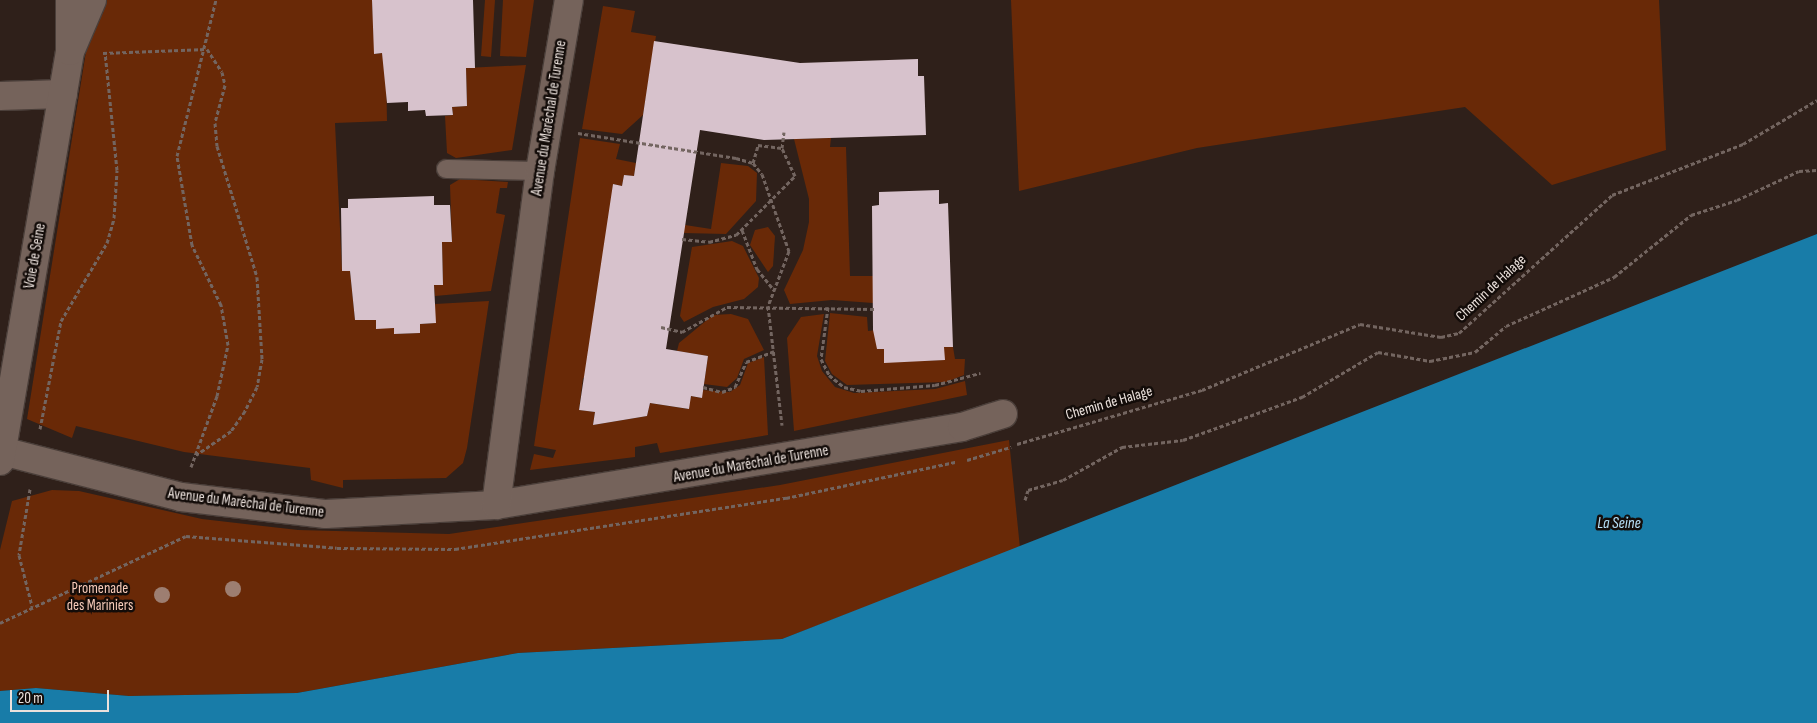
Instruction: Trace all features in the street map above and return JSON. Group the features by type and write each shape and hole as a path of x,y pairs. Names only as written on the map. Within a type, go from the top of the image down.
{"street":[{"name":"Voie de Seine","path":"1,456 70,51 70,0"},
{"name":"Voie de Seine","path":"70,51 92,0"},
{"name":"Avenue du Maréchal de Turenne","path":"496,505 540,172 569,0"},
{"path":"0,96 63,94"},
{"name":"Avenue du Maréchal de Turenne","path":"1,456 35,461 181,497 326,514 496,505 962,427 1004,414"}],"lane":[{"path":"446,169 540,172"}],"path":[{"path":"181,497 217,396 228,345 221,305 192,245 178,180 183,123 207,49 216,0"},
{"path":"32,606 19,542 61,321 107,243 114,218 117,170 104,53 106,44"},
{"path":"70,51 104,53 207,49"},
{"path":"196,455 230,431 257,387 263,329 257,276 217,146 215,123 225,84 207,49"},
{"name":"Chemin de Halage","path":"1009,448 1036,436 1202,390 1360,324 1442,337 1460,333 1612,195 1743,144 1817,100"},
{"path":"682,239 709,242 742,230 772,201 794,176 782,148 784,132"},
{"path":"578,133 753,162"},
{"path":"781,414 768,306 789,251 772,201 753,162 758,144 782,148"},
{"path":"1025,500 1028,490 1062,480 1122,447 1183,440 1302,397 1378,352 1430,361 1475,352 1506,326 1614,277 1691,214 1737,200 1799,171 1817,170"},
{"path":"742,230 757,269 774,290"},
{"path":"662,327 682,332 727,307 768,306 787,310 828,307 874,309"},
{"path":"828,307 821,359 828,375 844,387 861,391 935,386 980,373"},
{"path":"703,387 722,392 735,387 746,362 774,352"}],"green space":[{"path":"99,0 372,0 375,54 382,53 386,70 387,121 335,123 342,271 350,271 355,320 376,320 376,328 394,328 394,334 420,333 420,324 435,323 435,304 489,301 467,448 463,463 446,478 343,480 343,488 311,480 310,468 184,452 76,426 72,438 27,419 88,39"},
{"path":"485,0 495,0 491,57 481,56"},
{"path":"503,0 534,0 526,57 500,56"},
{"path":"1011,0 1659,0 1666,150 1552,185 1465,107 1197,148 1019,191"},
{"path":"603,6 635,11 631,32 656,36 643,115 622,134 582,129"},
{"path":"526,65 512,150 456,158 447,153 445,116 453,115 452,107 467,106 466,68"},
{"path":"580,138 620,144 616,159 636,163 634,176 624,175 622,186 613,184 605,297 596,296 594,312 593,379 583,378 579,410 595,412 593,425 647,416 650,403 688,409 691,396 701,398 702,390 730,392 740,385 748,363 764,357 768,435 660,453 657,443 635,447 635,457 530,470 534,454 553,458 556,450 534,446"},
{"path":"831,138 830,147 846,147 850,276 874,276 873,303 832,300 790,304 784,290 803,250 809,222 809,199 794,139"},
{"path":"721,163 748,166 757,173 756,201 726,234 683,233 685,225 711,229"},
{"path":"460,179 508,182 507,188 500,188 496,213 505,215 491,291 435,296 434,285 443,285 442,242 452,241 450,185"},
{"path":"768,227 775,236 773,266 768,272 750,245 755,230"},
{"path":"732,241 743,246 759,278 758,287 744,299 713,307 684,322 680,316 692,247"},
{"path":"830,313 867,317 868,331 876,330 884,349 884,362 944,360 944,347 953,347 955,359 965,359 964,375 946,382 847,385 832,374 825,361"},
{"path":"731,314 748,319 764,350 744,359 737,378 727,387 704,384 708,356 677,351 679,343 713,315"},
{"path":"824,314 817,356 822,371 835,387 854,393 935,389 965,381 967,395 794,431 787,338 801,317"},
{"name":"Promenade des Mariniers","path":"1009,440 1020,548 782,639 518,653 297,693 129,696 36,688 0,691 0,550 12,501 52,490 79,491 202,519 298,530 449,534 780,485"}],"water":[{"name":"La Seine","path":"1817,234 1817,723 0,723 0,691 36,688 129,696 297,693 518,653 782,639"}],"building":[{"path":"372,0 473,0 475,68 466,68 467,106 452,107 453,115 426,116 425,110 408,111 408,102 387,103 382,53 374,54"},
{"path":"654,41 800,63 918,59 918,76 924,76 926,135 764,140 700,130 666,349 708,356 702,398 691,396 689,409 650,403 647,416 593,425 595,412 579,410 613,184 622,186 624,175 634,176"},
{"path":"939,190 939,204 948,203 953,347 944,347 945,360 884,363 884,349 877,349 873,330 872,206 879,205 879,192"},
{"path":"434,196 434,205 450,205 452,242 442,242 443,285 434,285 436,323 420,324 420,333 394,334 394,328 376,329 376,320 355,320 350,271 342,271 341,208 348,208 348,199"}]}
